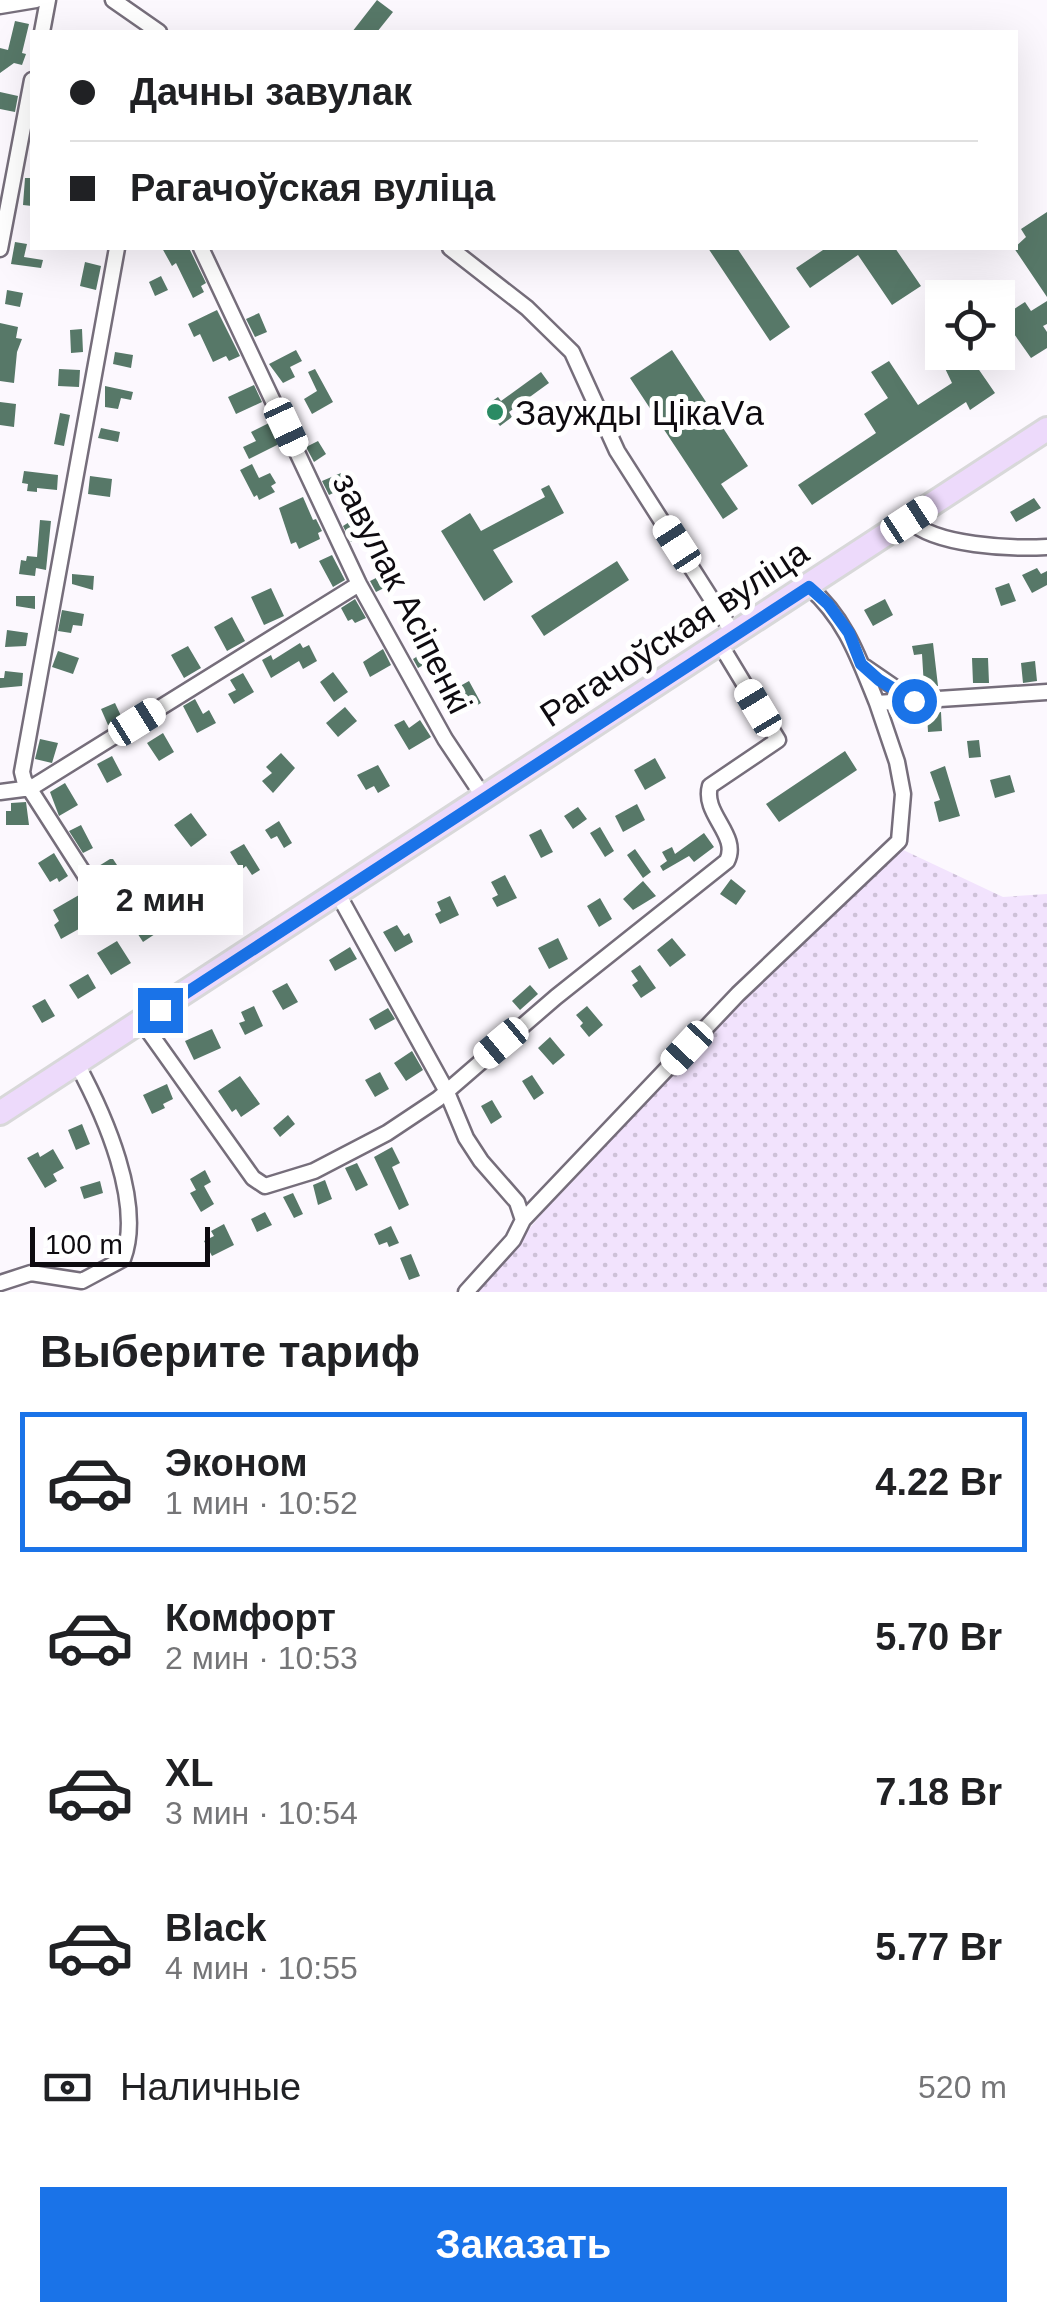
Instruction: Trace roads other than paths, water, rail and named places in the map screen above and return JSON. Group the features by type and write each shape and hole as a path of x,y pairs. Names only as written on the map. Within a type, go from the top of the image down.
{"main road":[{"name":"Рагачоўская вуліца","path":"0,1113 1047,429"}],"street":[{"path":"0,6 36,0"},
{"path":"42,30 48,0"},
{"path":"113,0 140,26"},
{"path":"0,249 30,91"},
{"path":"90,883 22,772 116,250"},
{"name":"завулак Асіпенкі","path":"202,250 359,584 445,739 485,799"},
{"path":"142,1022 253,1178 265,1186 314,1171 387,1133 446,1090 727,861 732,852 730,843 710,804 710,786 778,740 727,640 617,451 572,352 526,308 453,250"},
{"path":"909,520 926,532 1002,549 1047,547"},
{"path":"0,792 31,788 359,584"},
{"path":"466,1292 514,1240 523,1220 738,994 899,841 903,794 897,762 877,704 849,633 828,604 809,587"},
{"path":"861,664 914,701"},
{"path":"877,704 1047,692"},
{"path":"338,894 446,1090 466,1138 480,1161 517,1202 523,1220"},
{"path":"0,1283 32,1273 82,1281 123,1260 130,1241 116,1152 100,1106 77,1064"}],"place":[{"name":"Заужды ЦікаVа","path":"495,412"}]}
